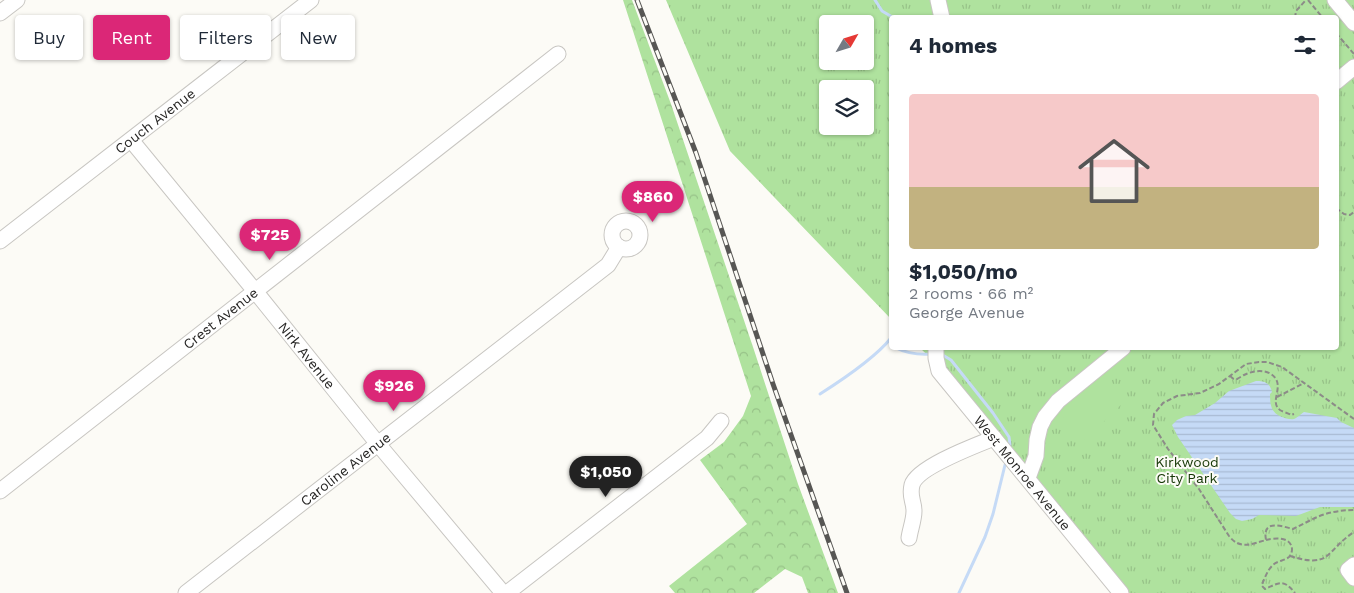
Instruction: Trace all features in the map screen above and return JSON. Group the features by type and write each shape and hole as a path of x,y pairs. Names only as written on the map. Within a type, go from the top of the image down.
{"street":[{"path":"0,13 16,0"},
{"name":"Couch Avenue","path":"0,241 312,0"},
{"path":"938,0 941,15"},
{"path":"1335,0 1354,23"},
{"name":"Crest Avenue","path":"0,491 558,54"},
{"name":"Nirk Avenue","path":"131,140 378,444 503,593"},
{"name":"Caroline Avenue","path":"186,593 608,265 619,247"},
{"name":"West Monroe Avenue","path":"936,350 940,371 1121,593"},
{"path":"1028,478 1036,456 1040,427 1045,417 1058,401 1121,350"},
{"path":"507,593 707,438 721,420"},
{"path":"909,538 914,511 910,494 913,482 921,474 943,460 994,438"},
{"path":"1354,565 1348,570 1354,578"}],"path":[{"path":"1296,15 1296,11 1307,0 1320,15"},
{"path":"1339,36 1354,54"},
{"path":"1339,210 1350,215 1354,212"},
{"path":"1290,556 1292,548 1290,544 1287,541 1276,538 1246,545 1239,545 1233,542 1199,489 1168,449 1153,425 1154,414 1163,403 1177,396 1200,393 1219,384 1246,364 1267,362 1282,368 1354,419"},
{"path":"1230,376 1236,379 1253,371 1272,375 1278,383 1276,404 1280,410 1291,415 1294,414"},
{"path":"1276,398 1304,383"},
{"path":"1266,540 1264,533 1272,525 1278,524 1293,529 1326,514 1336,511 1354,510"},
{"path":"1295,593 1284,583 1279,583 1265,589 1262,586 1273,565 1290,556 1301,560 1320,560 1331,554 1354,532"}],"green space":[{"path":"623,0 632,0 671,104 798,484 838,593 808,593 802,577 785,569 754,593 675,593 669,586 747,524 700,460 724,442 743,416 751,396"},
{"name":"Kirkwood City Park","path":"666,0 1354,0 1354,593 1128,593 947,374 922,350 1339,350 1339,15 889,15 889,317 730,151"},
{"path":"1102,378 1125,401 1085,440 1063,417"}],"water":[{"path":"1256,381 1264,382 1270,386 1272,392 1270,394 1271,405 1273,411 1278,415 1292,419 1304,412 1337,418 1354,428 1354,507 1320,507 1296,516 1259,515 1242,521 1236,519 1230,513 1178,437 1172,425 1177,420 1186,416 1195,415 1215,403 1229,391"}],"waterway":[{"path":"875,0 882,11 889,15"},
{"path":"820,394 867,361 889,340"},
{"path":"900,350 914,354 932,354"},
{"path":"941,354 951,360 993,413 1009,437 1010,445"},
{"path":"959,593 985,537 993,514 1005,465"}],"railway":[{"path":"637,0 696,153 773,384 847,593"}]}
